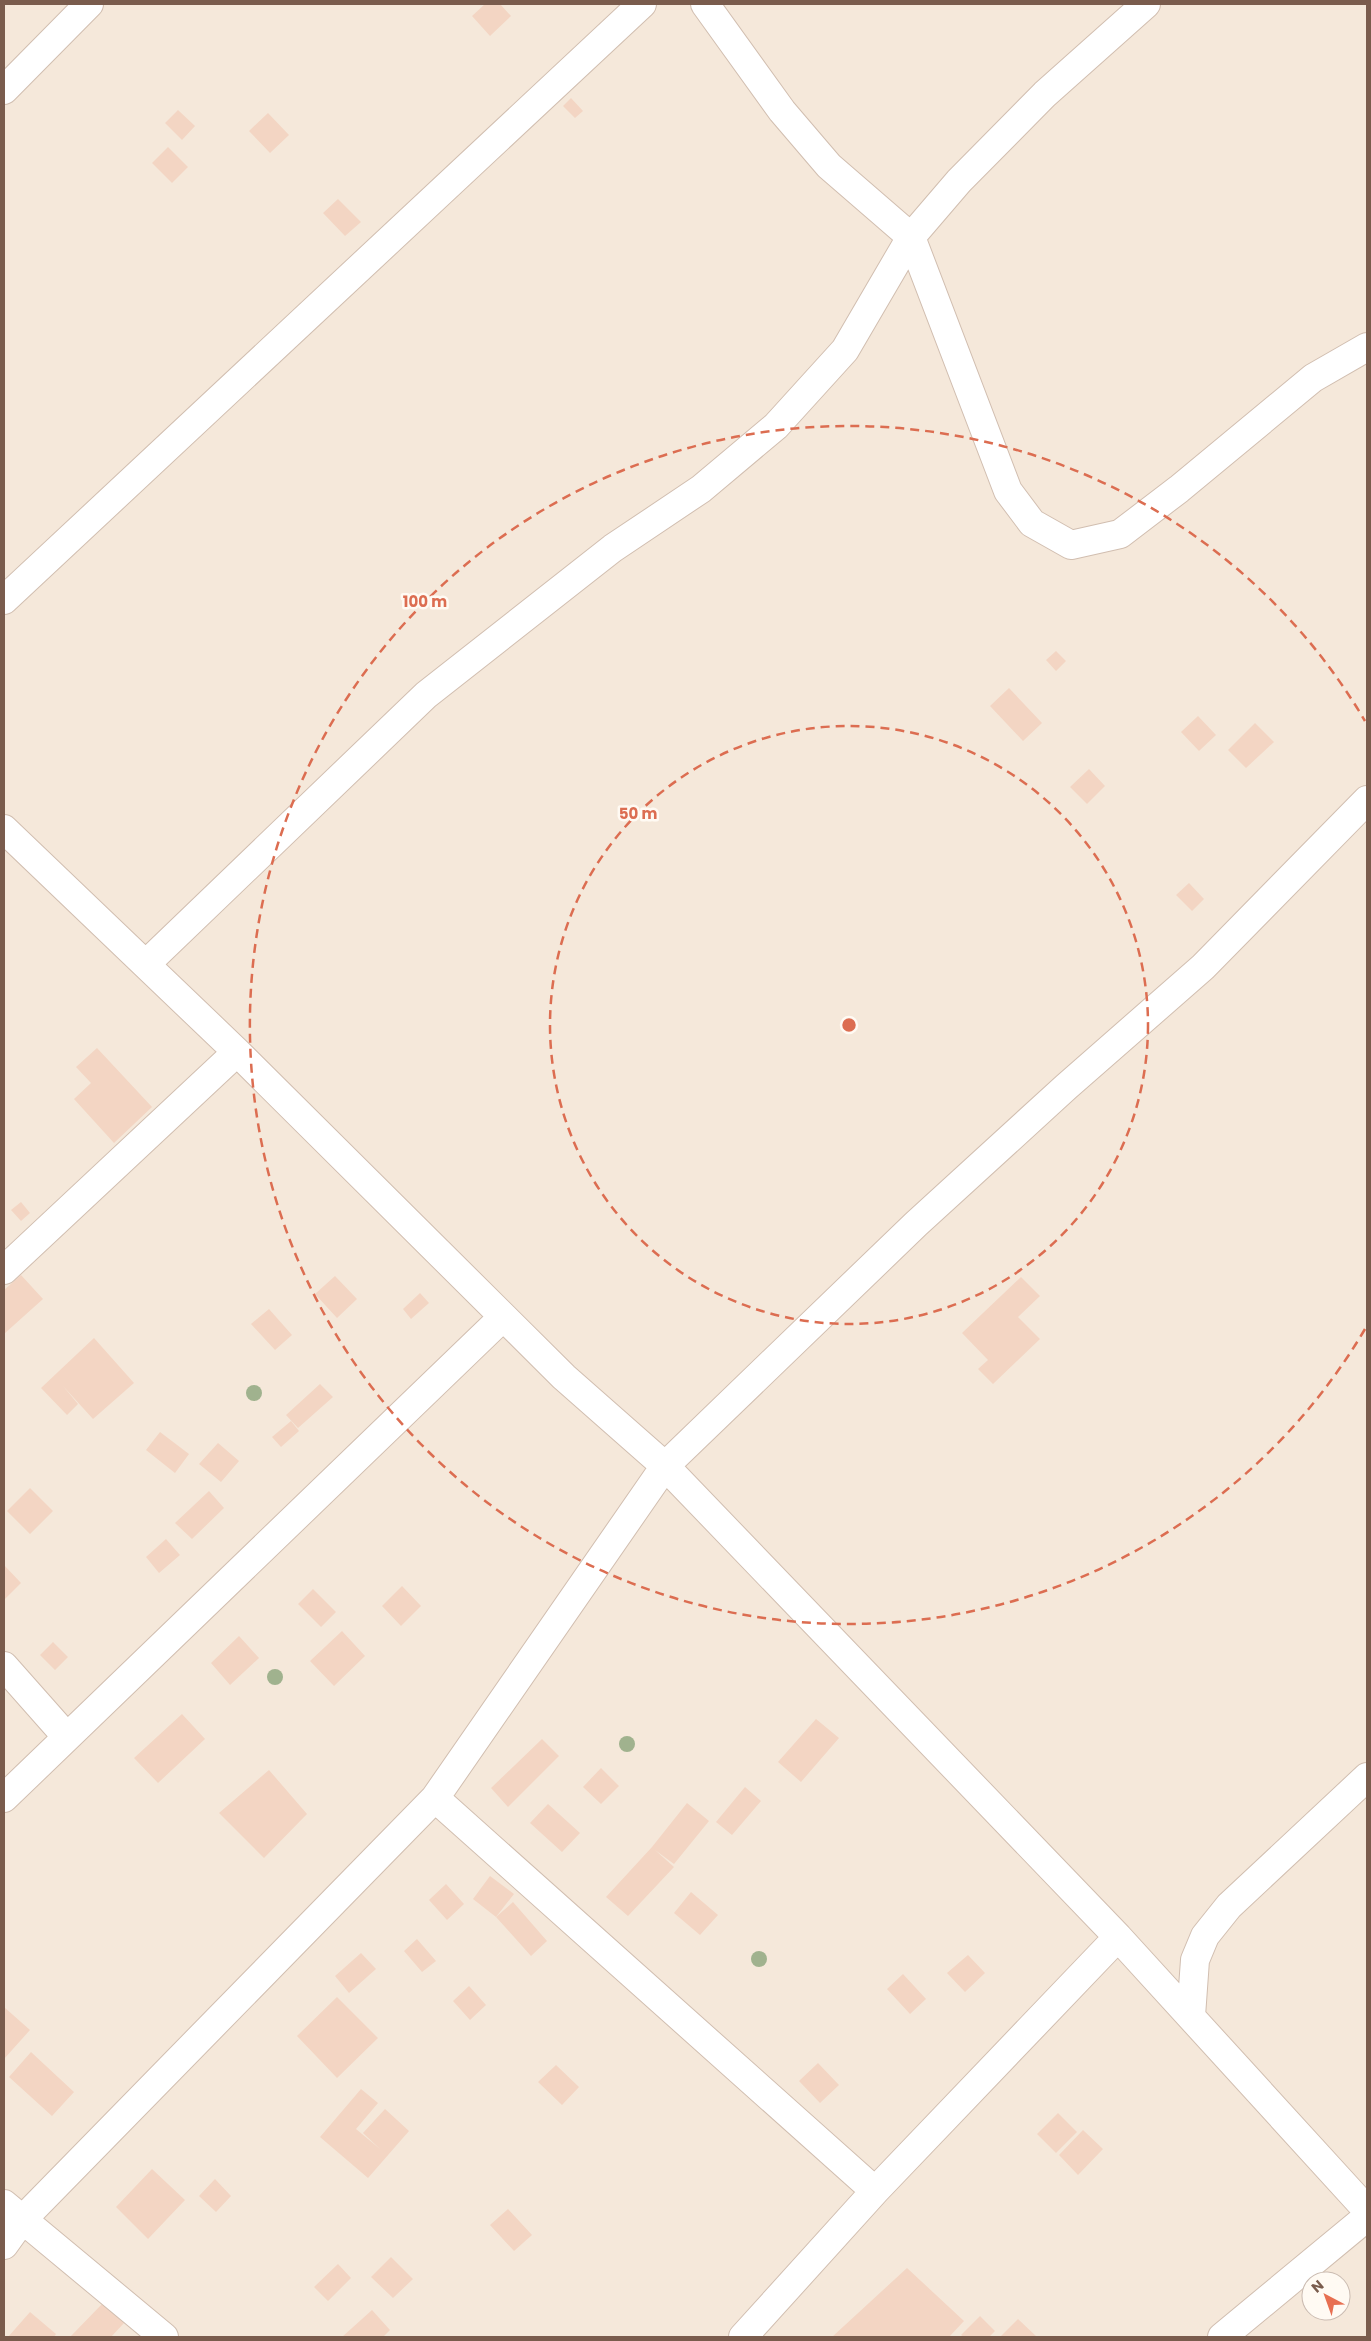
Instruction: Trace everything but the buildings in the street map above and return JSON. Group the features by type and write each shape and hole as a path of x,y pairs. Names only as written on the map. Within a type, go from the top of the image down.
{"street":[{"path":"4,90 89,4"},
{"path":"4,600 642,4"},
{"path":"705,4 782,111 829,166 911,237 1008,491 1032,523 1071,545 1120,534 1179,489 1313,378 1367,347"},
{"path":"146,964 426,695 612,548 701,489 776,426 845,350 911,237 959,181 1045,94 1146,4"},
{"path":"4,2245 13,2212 435,1798 665,1466 916,1224 1066,1087 1204,967 1367,800"},
{"path":"4,828 238,1052 564,1377 665,1466 1118,1937 1367,2210"},
{"path":"4,1270 238,1052"},
{"path":"4,1798 66,1736 503,1318"},
{"path":"4,1666 66,1736"},
{"path":"1191,2016 1195,1960 1205,1936 1229,1906 1367,1777"},
{"path":"435,1798 875,2190"},
{"path":"743,2337 875,2190 1118,1937"},
{"path":"13,2212 164,2337"},
{"path":"1222,2337 1367,2217"}],"shaded area":[{"path":"4,4 1367,4 1367,2337 4,2337"}]}
